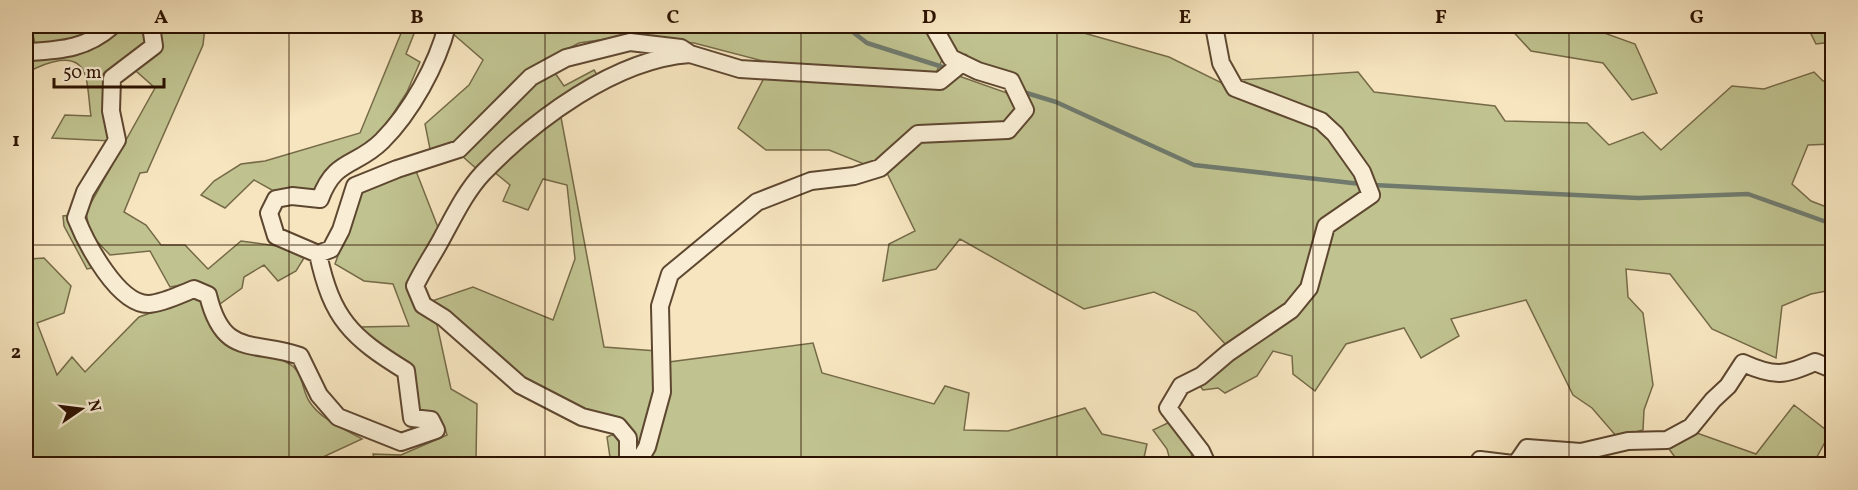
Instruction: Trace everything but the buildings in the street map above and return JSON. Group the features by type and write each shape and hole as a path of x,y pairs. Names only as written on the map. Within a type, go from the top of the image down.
{"street":[{"path":"26,55 96,39 112,26"},
{"path":"152,26 154,46 112,78 111,111 117,140 85,192 76,218 84,238 108,274 128,297 149,304 194,289 208,295 213,315 232,338 249,347 280,349 300,356 319,395 338,417 401,442 436,430 432,420 412,418 406,371 362,342 341,321 322,272 318,254 305,246 276,236 269,213 276,199 292,196 320,199 327,179 381,143 396,125 439,55 447,26"},
{"path":"637,465 647,447 662,392 660,306 670,274 757,202 811,181 854,176 880,168 918,134 1008,130 1025,110 1011,81 951,58 933,26"},
{"path":"1207,465 1201,451 1168,408 1181,386 1201,376 1228,353 1291,310 1309,288 1326,226 1371,195 1362,172 1335,134 1321,121 1235,88 1221,63 1214,26"},
{"path":"318,254 331,249 341,230 355,186 397,169 459,149 531,77 566,58 630,42 681,48 690,54 740,69 940,81 962,63"},
{"path":"628,465 628,438 618,426 582,417 520,385 484,356 444,318 423,305 415,286 425,263 482,174 561,106 633,66 666,56 690,54"},
{"path":"1478,465 1480,460 1514,465 1527,448 1581,452 1628,441 1667,440 1691,427 1728,386 1743,363 1768,374 1791,373 1815,362 1833,369"}],"green space":[{"path":"31,26 104,26 92,37 36,48"},
{"path":"121,26 148,26 149,46 106,79 111,141 52,138 65,115 91,116 86,78 76,63 68,60 51,62 26,73 26,61"},
{"path":"158,26 205,26 203,45 147,172 140,173 124,212 146,225 161,245 185,245 208,269 241,241 277,246 304,258 296,271 278,281 264,265 244,277 242,288 220,304 209,287 192,283 170,287 150,251 110,255 90,234 86,212 155,88 136,71 159,52"},
{"path":"404,26 417,26 406,54 420,62 407,92 372,141 325,171 316,194 272,190 254,180 225,208 201,195 214,181 241,164 265,161 360,133"},
{"path":"458,26 922,26 943,58 934,77 767,62 694,43 626,36 579,43 525,71 456,146 430,149 425,124 469,85 483,60 452,33"},
{"path":"940,26 1059,26 1169,57 1222,83 1231,93 1320,127 1354,172 1360,192 1321,223 1309,255 1301,292 1283,309 1227,346 1196,312 1154,292 1084,309 960,239 936,269 883,281 889,244 915,231 886,171 922,139 986,137 1029,110 1012,76 979,65 954,51"},
{"path":"1508,26 1585,26 1635,44 1657,93 1632,100 1603,63 1531,51"},
{"path":"1807,26 1832,26 1832,42 1816,44"},
{"path":"594,70 601,81 479,171 461,155 535,80 555,73 564,86"},
{"path":"1358,72 1374,92 1495,106 1505,121 1587,123 1609,145 1643,132 1661,150 1732,86 1764,89 1814,72 1823,81 1832,79 1832,144 1808,145 1792,184 1811,201 1832,209 1832,290 1811,294 1782,306 1776,358 1712,329 1670,274 1626,269 1628,297 1643,313 1653,385 1644,410 1643,430 1617,437 1592,408 1573,395 1526,300 1451,319 1459,336 1421,358 1404,328 1346,344 1315,391 1293,374 1292,356 1273,351 1257,376 1225,393 1218,388 1203,390 1197,382 1295,313 1331,230 1376,198 1373,177 1346,135 1256,92 1239,80"},
{"path":"956,75 1010,94 1018,109 1006,127 918,130 874,168 829,150 766,150 738,128 764,78"},
{"path":"560,112 604,347 657,351 656,394 634,464 632,437 522,382 426,303 473,287 553,320 575,259 567,185 543,179 528,210 503,201 510,185 493,171"},
{"path":"416,171 439,230 406,283 417,311 436,320 451,389 477,404 476,459 576,464 376,464 373,454 401,455 447,435 441,421 420,412 417,389 409,362 369,338 360,327 409,326 393,284 364,281 335,264 361,190"},
{"path":"71,215 97,267 87,269 64,226 63,216"},
{"path":"26,253 29,259 44,258 71,286 64,313 37,323 57,375 72,357 85,372 139,317 199,296 211,327 220,341 239,351 271,357 291,365 298,372 309,401 319,413 362,439 308,464 26,464"},
{"path":"813,343 822,373 934,404 945,386 969,393 964,430 1008,431 1085,408 1102,434 1147,444 1143,462 1133,464 642,464 669,362"},
{"path":"1794,405 1830,433 1813,464 1680,464 1669,449 1697,433 1756,454"},
{"path":"1172,421 1191,445 1192,464 1171,464 1167,449 1153,430"},
{"path":"614,434 621,445 620,464 611,464 607,437"}],"waterway":[{"path":"845,26 867,43 949,69"},
{"path":"1020,91 1056,102 1194,165 1361,184"},
{"path":"1373,185 1638,198 1748,194 1832,224"}]}
